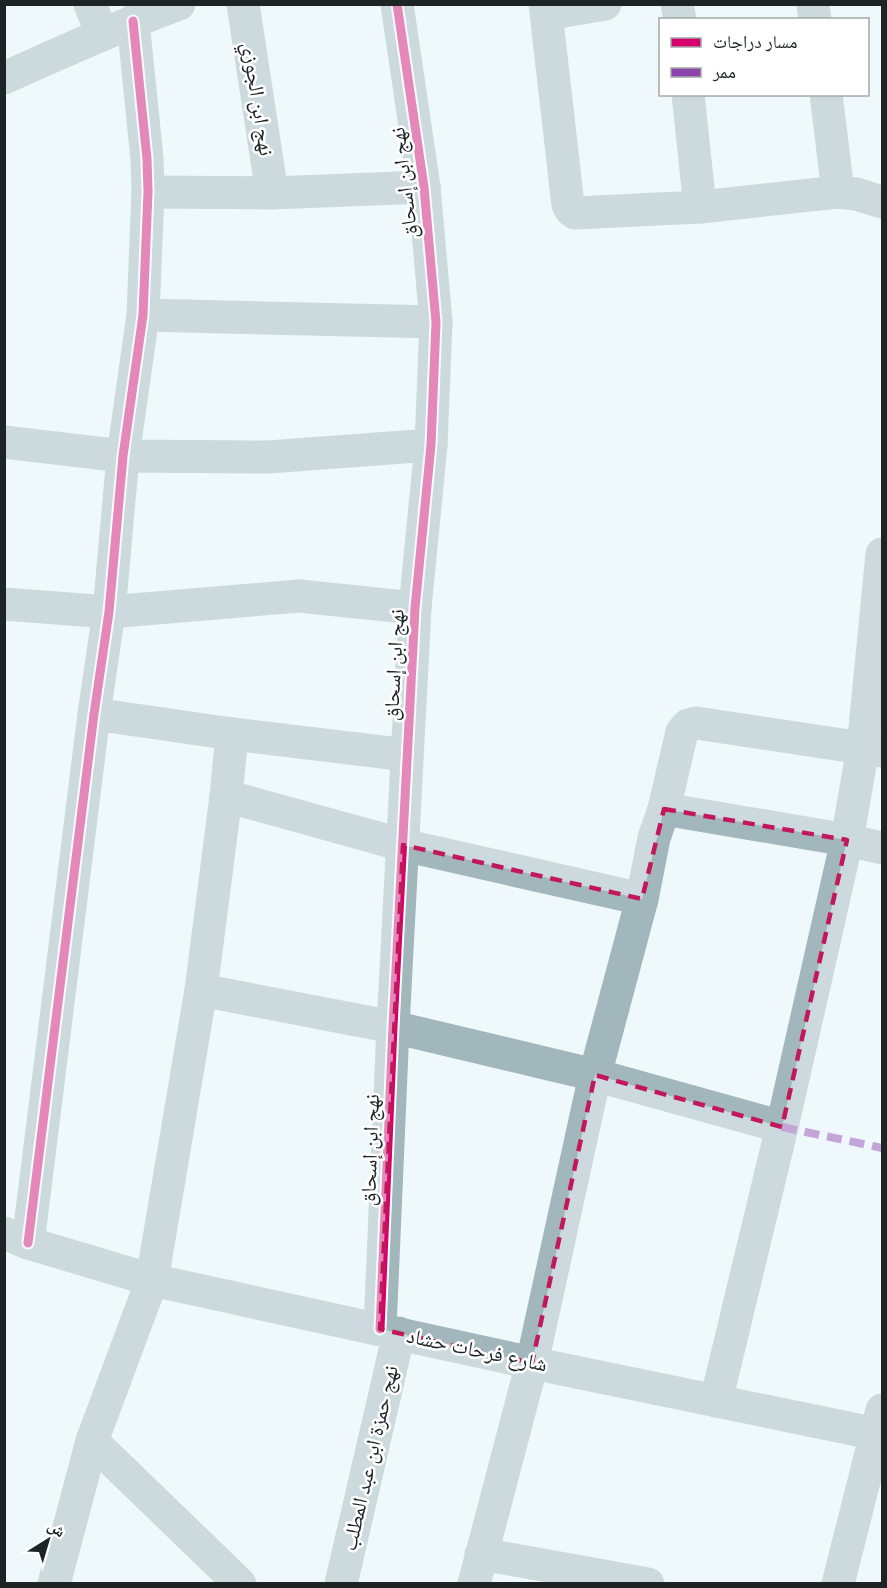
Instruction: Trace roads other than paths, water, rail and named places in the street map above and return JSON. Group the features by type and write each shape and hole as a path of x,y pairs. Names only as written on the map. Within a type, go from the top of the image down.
{"street":[{"path":"4,78 96,19 133,21 179,4"},
{"name":"نهج ابن الجوزي","path":"243,4 272,193"},
{"name":"نهج ابن إسحاق","path":"390,1331 393,1028 415,608 431,445 436,322 424,187 397,4"},
{"path":"605,4 546,9 568,205 575,213 700,207 838,192 856,194 882,202"},
{"path":"16,1238 109,612 123,456 143,315 148,192 147,159 133,21"},
{"path":"688,96 700,207"},
{"path":"826,96 838,192"},
{"path":"148,192 272,193 424,187"},
{"path":"143,315 436,322"},
{"path":"4,442 123,456 268,457 431,445"},
{"path":"716,1401 782,1127 847,840 873,750 882,554"},
{"path":"5,611 109,612 299,596 415,608"},
{"path":"94,714 232,734 407,755"},
{"path":"648,1584 478,1569 532,1363 595,1075 642,899 654,838 664,809 682,732 688,725 696,723 873,750"},
{"path":"54,1584 92,1441 152,1280 201,990 232,734"},
{"path":"226,796 403,845 642,899"},
{"path":"664,809 882,848"},
{"path":"201,990 393,1028 595,1075 782,1127"},
{"name":"شارع فرحات حشاد","path":"16,1238 152,1280 532,1363 716,1401 880,1426"},
{"name":"نهج حمزة ابن عبد المطلب","path":"341,1584 390,1331"},
{"path":"838,1584 880,1426"},
{"path":"92,1441 240,1584"}]}
